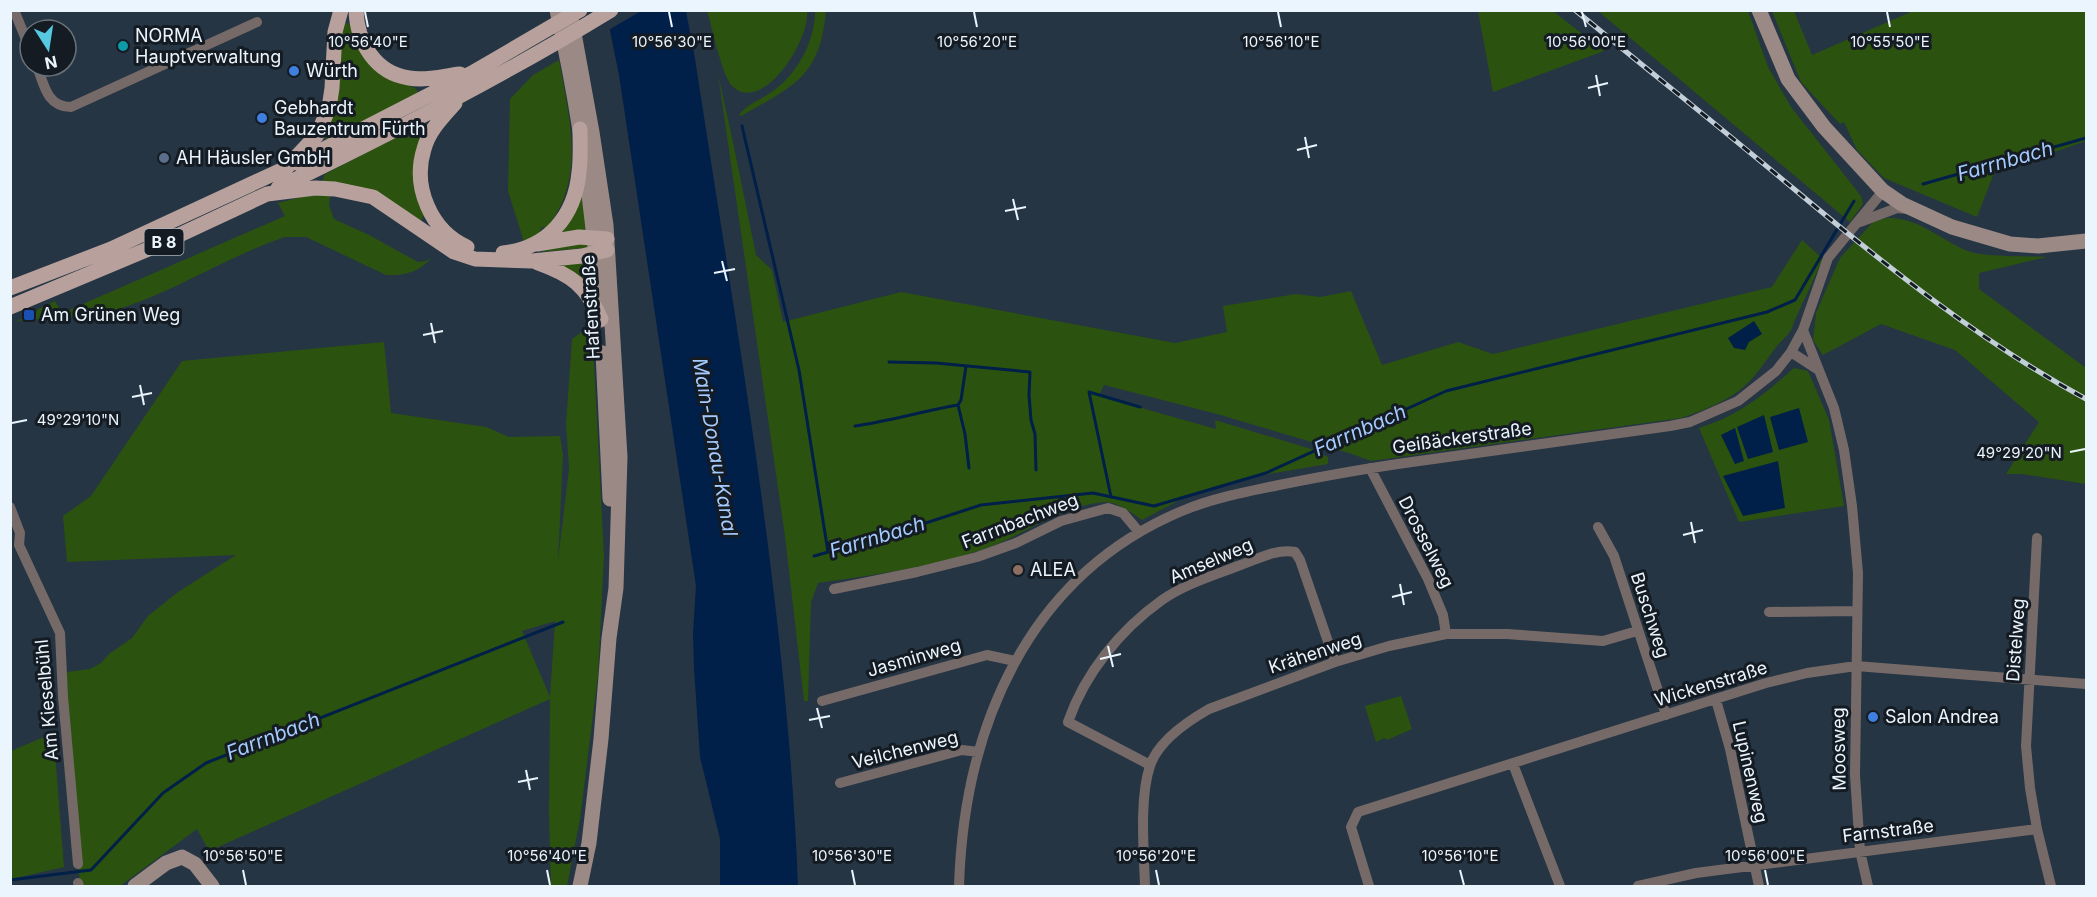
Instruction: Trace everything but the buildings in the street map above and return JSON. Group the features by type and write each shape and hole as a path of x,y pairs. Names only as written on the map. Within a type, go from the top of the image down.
{"main road":[{"path":"286,168 316,135 329,108 335,32 341,10"},
{"path":"356,10 358,33 365,48 376,62 390,72 408,78 426,79 472,73"},
{"name":"Hafenstraße","path":"557,10 601,245 601,319 609,458 610,588 613,604"},
{"name":"Hafenstraße","path":"570,10 592,132 620,457 618,543 601,739 589,843 580,886"},
{"name":"B 8","path":"14,286 111,249 286,168 472,73 580,10"},
{"name":"B 8","path":"10,307 158,245 372,143 539,54 611,10"},
{"path":"1759,10 1788,79 1824,127 1883,191 1915,210 1952,227 2010,244 2038,246 2086,241"},
{"path":"463,95 436,124 424,149 420,175 430,214 452,239 465,247 482,252 501,254 520,251 537,244 563,220 576,190 580,129"},
{"path":"267,194 315,188 354,192 373,197 454,252 485,261 532,261 601,245"},
{"path":"537,244 601,245"},
{"path":"532,261 560,270 581,285 592,299 601,319"},
{"path":"135,886 166,863 182,857 195,864 212,886"}],"street":[{"path":"42,78 54,104 71,107 257,22"},
{"name":"Geißäckerstraße","path":"959,886 964,822 979,752 987,725 1015,661 1034,630 1060,597 1106,555 1139,532 1183,511 1239,493 1370,468 1670,426 1690,422 1738,401 1776,371 1791,352 1803,330 1828,258 1883,191"},
{"name":"Geißäckerstraße","path":"1857,223 1897,208 1915,210"},
{"name":"Moosweg","path":"1803,330 1834,408 1844,450 1852,506 1858,573 1855,775 1860,851 1868,886"},
{"path":"1791,352 1817,369"},
{"name":"Drosselweg","path":"1370,468 1428,579 1443,615 1446,634"},
{"name":"Am Kieselbühl","path":"10,507 20,533 15,547 60,633 63,697 78,864"},
{"name":"Farrnbachweg","path":"834,589 894,578 977,557 1016,543 1061,521 1108,508 1123,513 1139,532"},
{"name":"Buschweg","path":"1598,527 1614,556 1666,715"},
{"name":"Distelweg","path":"2037,538 2026,746 2037,828 2051,886"},
{"name":"Amselweg","path":"1150,765 1068,722 1075,702 1102,658 1132,624 1163,599 1197,581 1280,551 1295,552 1300,560 1335,662"},
{"path":"1769,612 1857,611"},
{"name":"Krähenweg","path":"1150,765 1174,733 1209,709 1335,662 1389,646 1446,634 1508,634 1603,641 1637,631"},
{"name":"Jasminweg","path":"822,701 987,655 1015,661"},
{"name":"Wickenstraße","path":"1369,886 1351,827 1358,812 1766,683 1807,673 1856,666 2086,684"},
{"name":"Lupinenweg","path":"1716,700 1730,749 1759,886"},
{"name":"Veilchenweg","path":"840,783 962,750 979,752"},
{"path":"1513,764 1560,886"},
{"path":"1145,886 1144,816 1150,765"},
{"name":"Farnstraße","path":"1638,886 1696,873 2037,828"}],"green space":[{"path":"707,11 807,11 806,23 793,55 770,83 757,91 744,92 732,86 721,62"},
{"path":"815,11 826,11 818,51 810,65 790,87 741,116 739,115 782,84 797,66 812,34"},
{"path":"1478,11 1553,11 1604,51 1493,92"},
{"path":"1598,11 1748,11 1768,67 1791,107 1861,196 1863,204 1850,222"},
{"path":"1772,11 1794,11 1812,55 1913,11 2086,11 2086,141 1994,173 1977,217 1884,178 1857,150 1844,122 1840,124 1801,82"},
{"path":"346,23 400,82 418,91 416,95 326,140 324,136 343,27"},
{"path":"559,60 572,147 567,190 559,209 546,228 542,227 538,235 524,242 508,191 510,99 533,75"},
{"path":"718,74 756,255 772,270 783,322 901,292 1175,343 1227,332 1223,306 1296,294 1320,297 1351,291 1382,365 1458,342 1493,354 1772,287 1802,240 1823,259 1791,330 1750,381 1726,399 1681,418 1371,461 1217,414 1104,385 1099,396 1216,429 1215,420 1311,449 1328,457 1328,464 1245,478 1185,497 1142,520 1115,504 1105,502 1089,504 1057,515 981,550 941,562 818,583 811,602 808,701 804,701 785,536"},
{"path":"424,123 428,126 422,220 418,221 322,181 325,174"},
{"path":"583,192 588,229 558,238"},
{"path":"330,195 329,205 334,219 418,262 432,257 411,272 386,275 306,237 285,237 238,256 168,290 120,308 96,315 16,321 35,314 38,309 55,301 62,313 285,216 278,203 305,196"},
{"path":"1887,218 1919,225 1974,253 2047,257 1979,273 1979,289 2086,368 2086,484 2022,474 2006,474 2039,422 1955,350 1881,324 1823,355 1813,340 1816,313 1840,258 1873,222"},
{"path":"589,243 590,246 585,248 540,252 562,245"},
{"path":"587,259 594,270 581,280 562,266 562,263"},
{"path":"592,325 604,557 598,675 580,819 567,886 551,886 550,699 209,851 197,829 120,886 80,886 66,691 67,672 90,669 101,663 109,654 132,638 148,616 178,592 236,555 67,562 63,516 91,496 182,361 384,342 391,413 486,427 509,437 560,436 563,455 558,561 569,469 566,424 572,339","holes":["555,621 550,697 522,631"]},
{"path":"1794,368 1808,371 1829,420 1844,506 1739,522 1699,428 1726,418 1750,404"},
{"path":"1401,696 1412,729 1387,740 1384,738 1376,742 1365,706"},
{"path":"44,737 54,740 64,867 11,879 11,751"}],"water":[{"name":"Main-Donau-Kanal","path":"606,11 686,11 743,368 772,575 792,782 798,886 720,886 720,839 700,757 693,633 696,586 619,75"},
{"path":"1754,321 1762,334 1749,342 1745,350 1734,348 1728,338"},
{"path":"1799,408 1808,442 1779,450 1770,417"},
{"path":"1764,415 1773,452 1748,459 1737,427"},
{"path":"1735,428 1744,461 1735,464 1721,435"},
{"path":"1778,461 1785,508 1743,516 1723,476"}],"pier":[{"path":"603,10 641,11 607,31"}],"waterway":[{"path":"742,126 799,370 828,552"},
{"name":"Farrnbach","path":"1923,184 2086,138"},
{"name":"Farrnbach","path":"814,556 981,505 1093,493 1154,506 1266,473 1446,391 1767,312 1795,300 1854,201"},
{"path":"889,362 936,363 1030,372 1029,395 1031,420 1035,434 1036,470"},
{"path":"966,366 961,400 958,405 965,434 969,468"},
{"path":"1111,497 1089,392 1140,407"},
{"path":"855,426 958,405"},
{"name":"Farrnbach","path":"10,880 91,870 163,793 206,763 563,622"}],"railway":[{"path":"1575,10 1935,302 2009,353 2086,399"}],"place":[{"name":"NORMA Hauptverwaltung","path":"123,46"},
{"name":"Würth","path":"294,71"},
{"name":"Gebhardt Bauzentrum Fürth","path":"262,118"},
{"name":"AH Häusler GmbH","path":"164,158"},
{"name":"Am Grünen Weg","path":"29,315"},
{"name":"ALEA","path":"1018,570"},
{"name":"Salon Andrea","path":"1873,717"}]}
